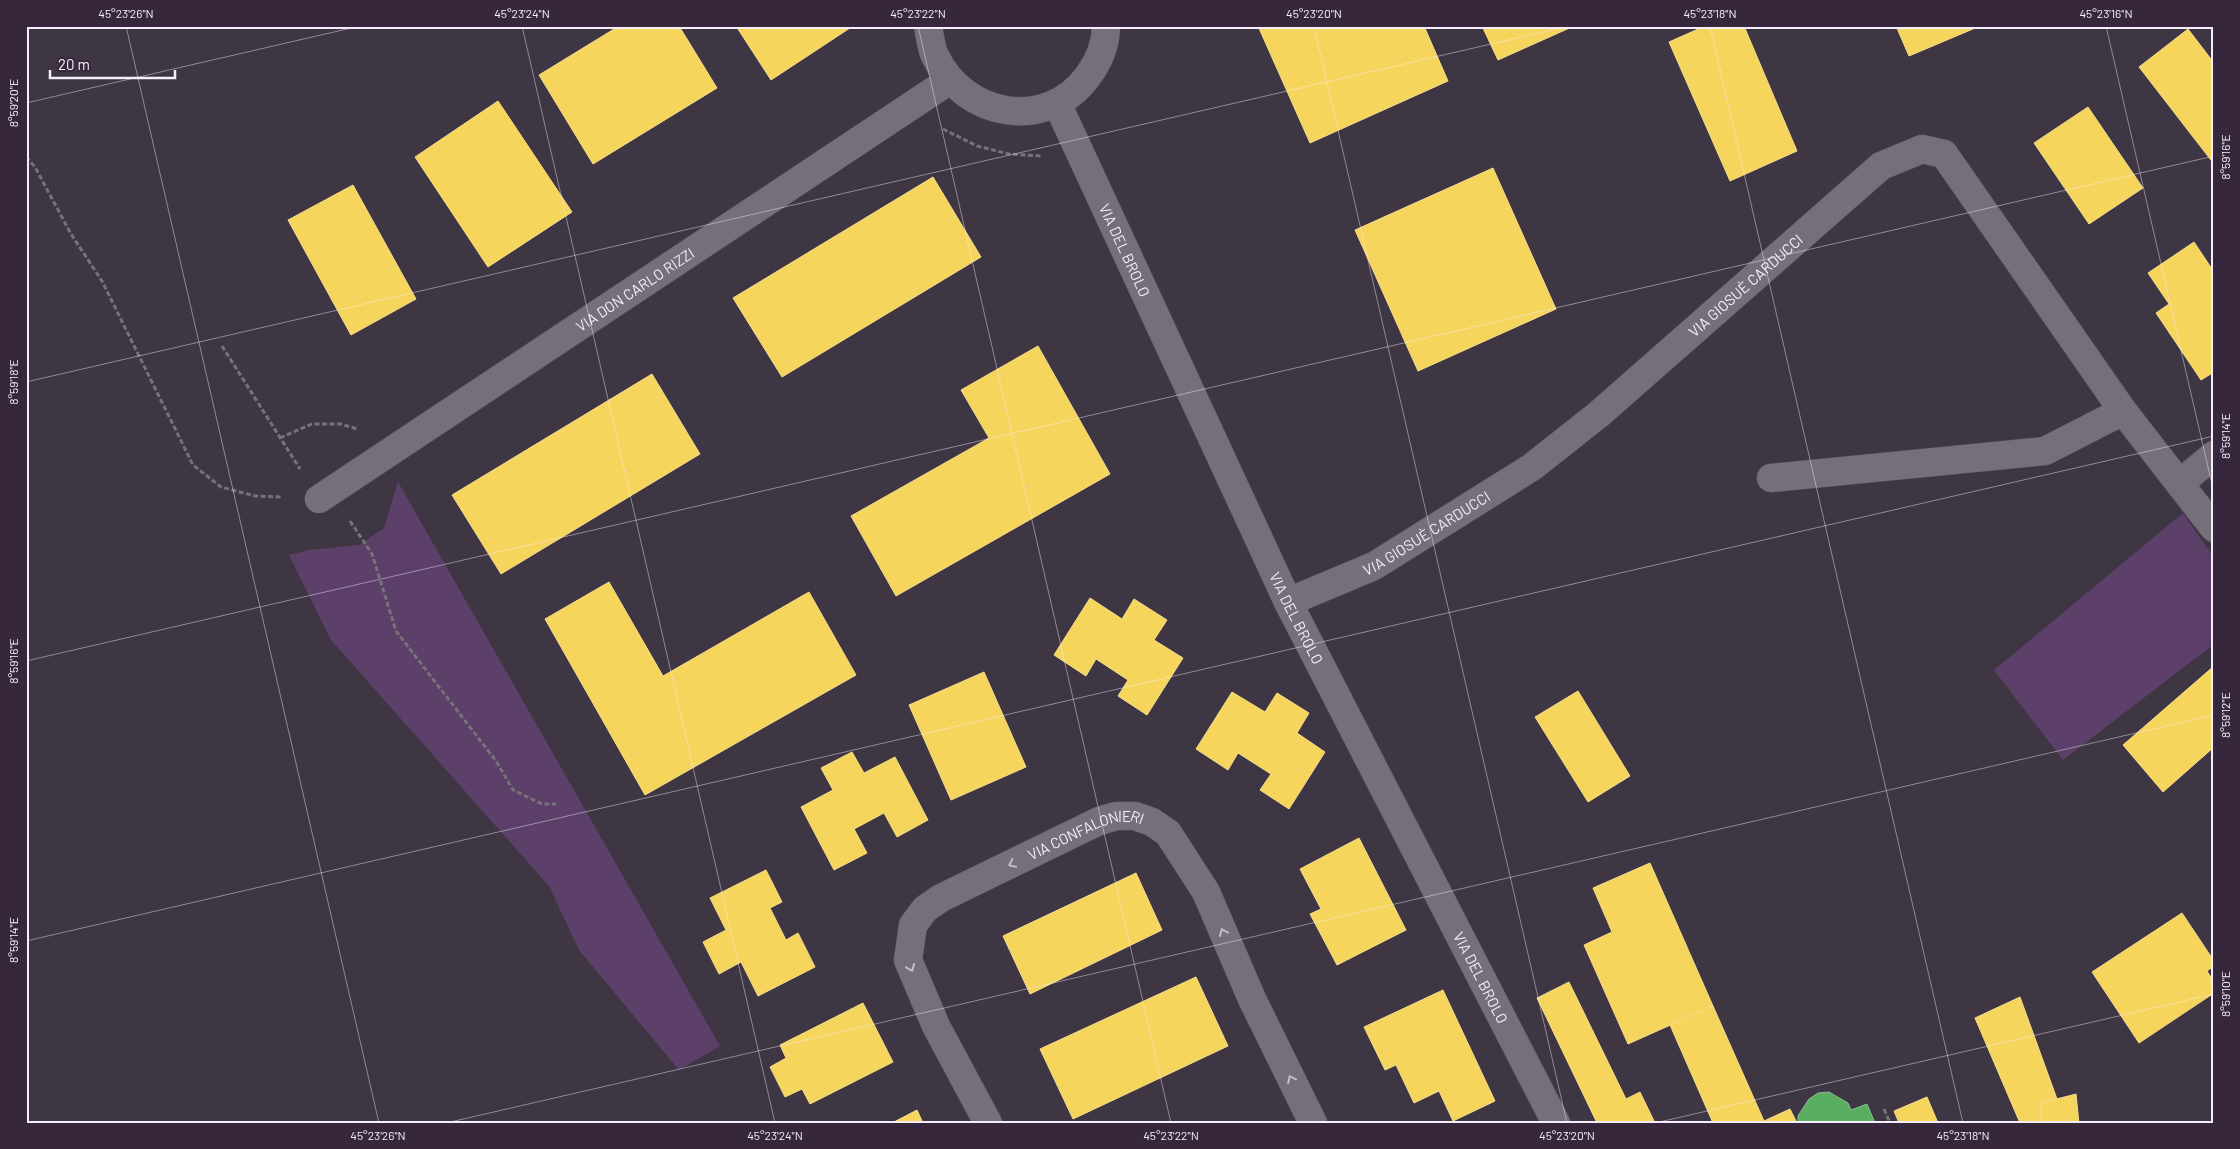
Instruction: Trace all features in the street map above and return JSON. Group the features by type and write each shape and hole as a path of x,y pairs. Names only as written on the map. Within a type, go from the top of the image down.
{"street":[{"path":"928,26 934,55 950,80 972,99 999,110 1029,111 1057,103 1080,86 1097,64 1106,36 1106,26"},
{"name":"VIA DON CARLO RIZZI","path":"324,496 950,80"},
{"name":"VIA DEL BROLO","path":"1057,103 1288,602 1556,1123"},
{"name":"VIA GIOSUÈ CARDUCCI","path":"1288,602 1374,566 1532,467 1599,414 1881,166 1922,149 1944,154 2123,412 2214,528"},
{"path":"1771,478 2045,452 2123,412"},
{"path":"2180,483 2214,455"},
{"name":"VIA CONFALONIERI","path":"988,1123 936,1026 908,960 913,925 925,909 941,898 1099,821 1116,816 1135,816 1152,822 1168,833 1206,892 1252,999 1313,1123"}],"path":[{"path":"938,128 944,129 977,146 1010,154 1039,155 1048,158"},
{"path":"26,157 34,167 71,234 102,281 193,465 221,487 255,496 324,496"},
{"path":"222,346 280,438 324,496 372,554 396,631 496,761 513,790 542,804 556,804"},
{"path":"280,438 312,424 341,424 356,430 364,424"},
{"path":"1884,1109 1890,1123"}],"shaded area":[{"path":"398,482 720,1046 679,1070 579,950 549,886 331,640 289,555 309,550 359,545 384,528"},
{"path":"2183,513 2214,558 2214,644 2063,760 1994,670"}],"building: Abitazioni":[{"path":"619,26 679,26 717,88 593,164 539,75"},
{"path":"736,26 853,26 771,80"},
{"path":"1258,26 1424,26 1448,81 1310,143"},
{"path":"1482,26 1574,26 1498,60"},
{"path":"1705,26 1744,26 1797,151 1730,181 1669,42"},
{"path":"1896,26 1980,26 1909,56"},
{"path":"2188,29 2214,63 2214,164 2139,67"},
{"path":"498,101 572,212 488,267 415,157"},
{"path":"2088,107 2143,188 2089,224 2034,143"},
{"path":"1493,168 1556,309 1418,371 1355,230"},
{"path":"933,177 981,257 782,377 733,298"},
{"path":"353,185 416,299 351,335 288,220"},
{"path":"2194,242 2214,272 2214,372 2201,380 2156,313 2169,304 2148,273"},
{"path":"1038,346 1110,474 896,596 851,516 989,438 961,390"},
{"path":"652,374 700,454 501,574 452,495"},
{"path":"609,582 663,676 809,592 856,675 645,795 545,619"},
{"path":"1090,598 1122,619 1134,599 1167,620 1154,640 1183,658 1147,715 1118,696 1128,680 1096,659 1086,676 1054,655"},
{"path":"2214,666 2214,747 2163,792 2123,745"},
{"path":"984,672 1026,767 951,800 909,705"},
{"path":"1578,691 1630,776 1588,802 1535,717"},
{"path":"1232,692 1265,712 1277,693 1309,713 1297,733 1325,752 1289,809 1260,790 1271,774 1238,753 1228,770 1196,749"},
{"path":"852,752 864,773 895,757 928,820 897,837 884,813 854,829 867,853 834,870 801,807 833,790 821,768"},
{"path":"1359,838 1406,930 1337,965 1310,914 1321,909 1300,869"},
{"path":"1650,863 1713,1006 1628,1044 1584,945 1612,932 1593,888"},
{"path":"766,870 782,902 770,908 786,940 798,933 815,967 758,996 741,962 719,974 703,942 726,930 710,898"},
{"path":"1136,873 1162,930 1030,994 1003,936"},
{"path":"2182,913 2214,961 2214,966 2207,971 2214,982 2214,993 2139,1043 2092,972"},
{"path":"1196,977 1228,1046 1073,1119 1040,1049"},
{"path":"1569,982 1626,1099 1640,1092 1655,1123 1597,1123 1537,998"},
{"path":"1443,990 1495,1101 1453,1121 1439,1091 1414,1103 1396,1065 1385,1070 1364,1027"},
{"path":"2020,997 2057,1099 2041,1103 2041,1123 2020,1123 1975,1018"},
{"path":"863,1003 893,1062 810,1104 802,1089 785,1097 770,1067 786,1058 780,1045"},
{"path":"1713,1006 1764,1121 1790,1109 1797,1123 1713,1123 1670,1025"},
{"path":"2076,1094 2079,1123 2041,1123 2041,1103"},
{"path":"1927,1097 1938,1123 1899,1123 1894,1111"},
{"path":"917,1110 923,1123 892,1123"}],"building: Pubblico":[{"path":"1829,1092 1848,1103 1851,1110 1867,1104 1875,1123 1798,1123 1798,1116 1809,1099 1818,1093"}]}
